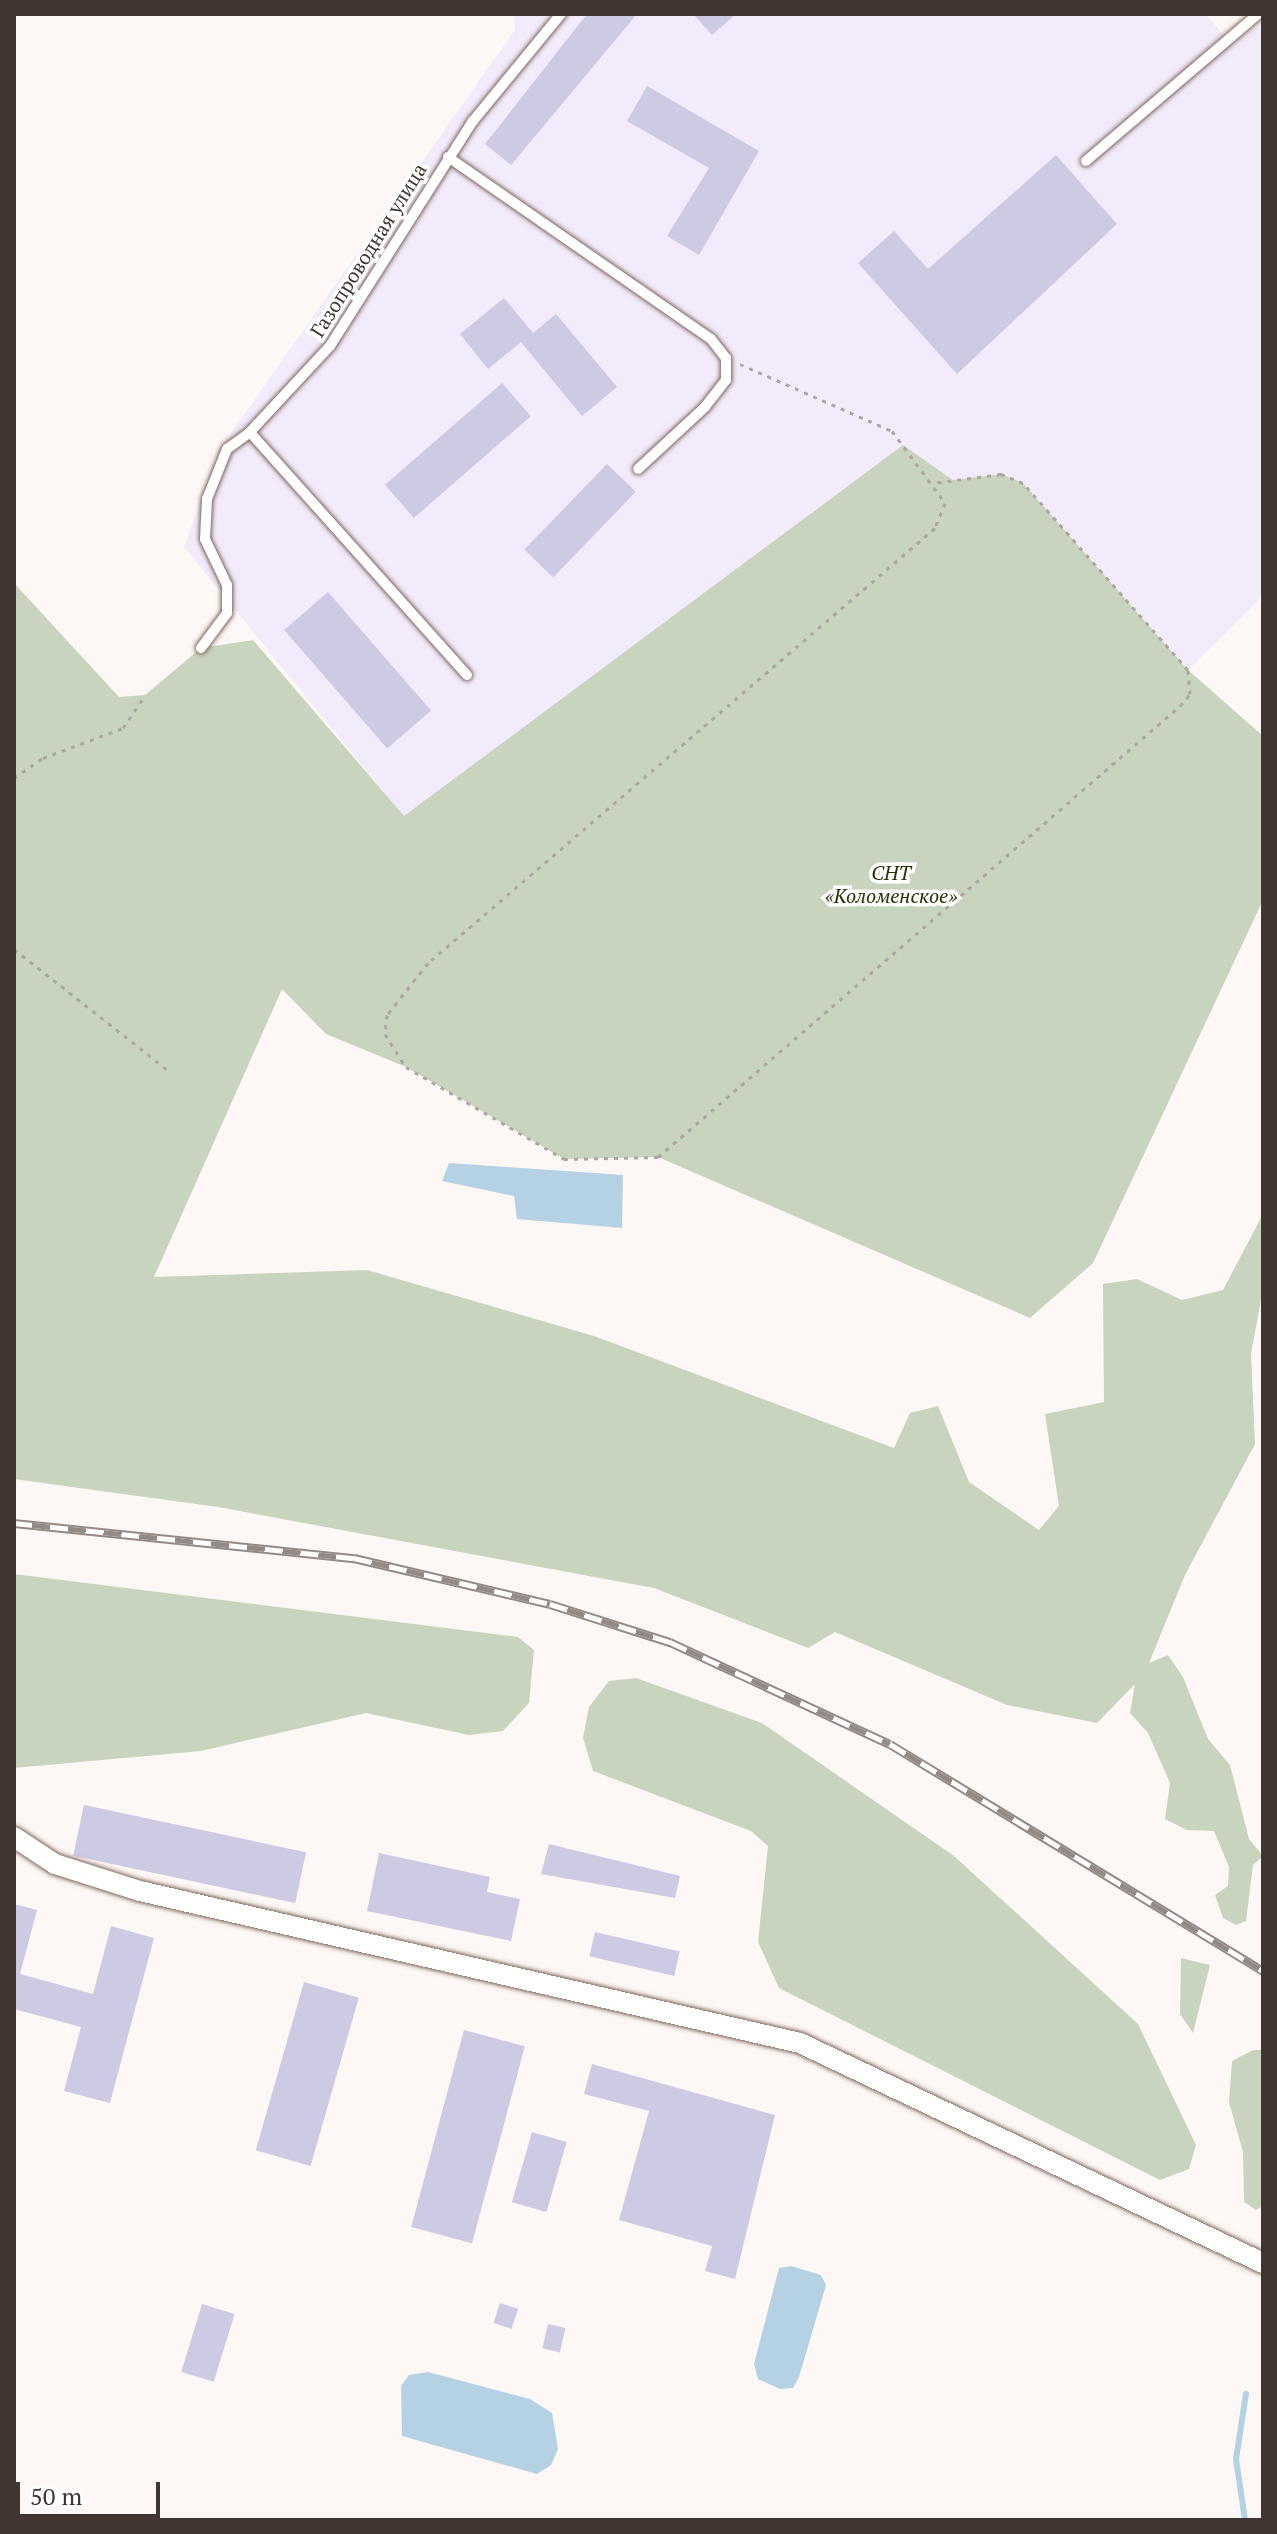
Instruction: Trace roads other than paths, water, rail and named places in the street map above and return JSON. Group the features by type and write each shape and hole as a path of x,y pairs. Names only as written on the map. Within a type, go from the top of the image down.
{"street":[{"path":"14,1837 55,1864 140,1891 800,2043 1263,2263"}],"lane":[{"name":"Газопроводная улица","path":"201,648 227,613 227,585 205,539 207,499 227,449 250,432 330,346 448,157 561,14"},
{"path":"1086,161 1258,14"},
{"path":"448,157 711,339 726,358 726,380 705,407 638,469"},
{"path":"250,432 467,675"}],"water":[{"path":"449,1163 623,1175 622,1228 517,1219 514,1196 442,1181"},
{"path":"791,2266 821,2275 826,2285 799,2377 793,2388 780,2389 758,2379 754,2364 779,2268"},
{"path":"428,2372 530,2399 552,2413 558,2449 551,2465 537,2474 402,2436 401,2386 409,2375"}],"waterway":[{"path":"1245,2520 1236,2459 1246,2394"}],"railway":[{"path":"14,1523 354,1558 550,1604 670,1642 890,1744 1263,1971"}],"park label":[{"name":"СНТ «Коломенское»","path":"891,884"}]}
